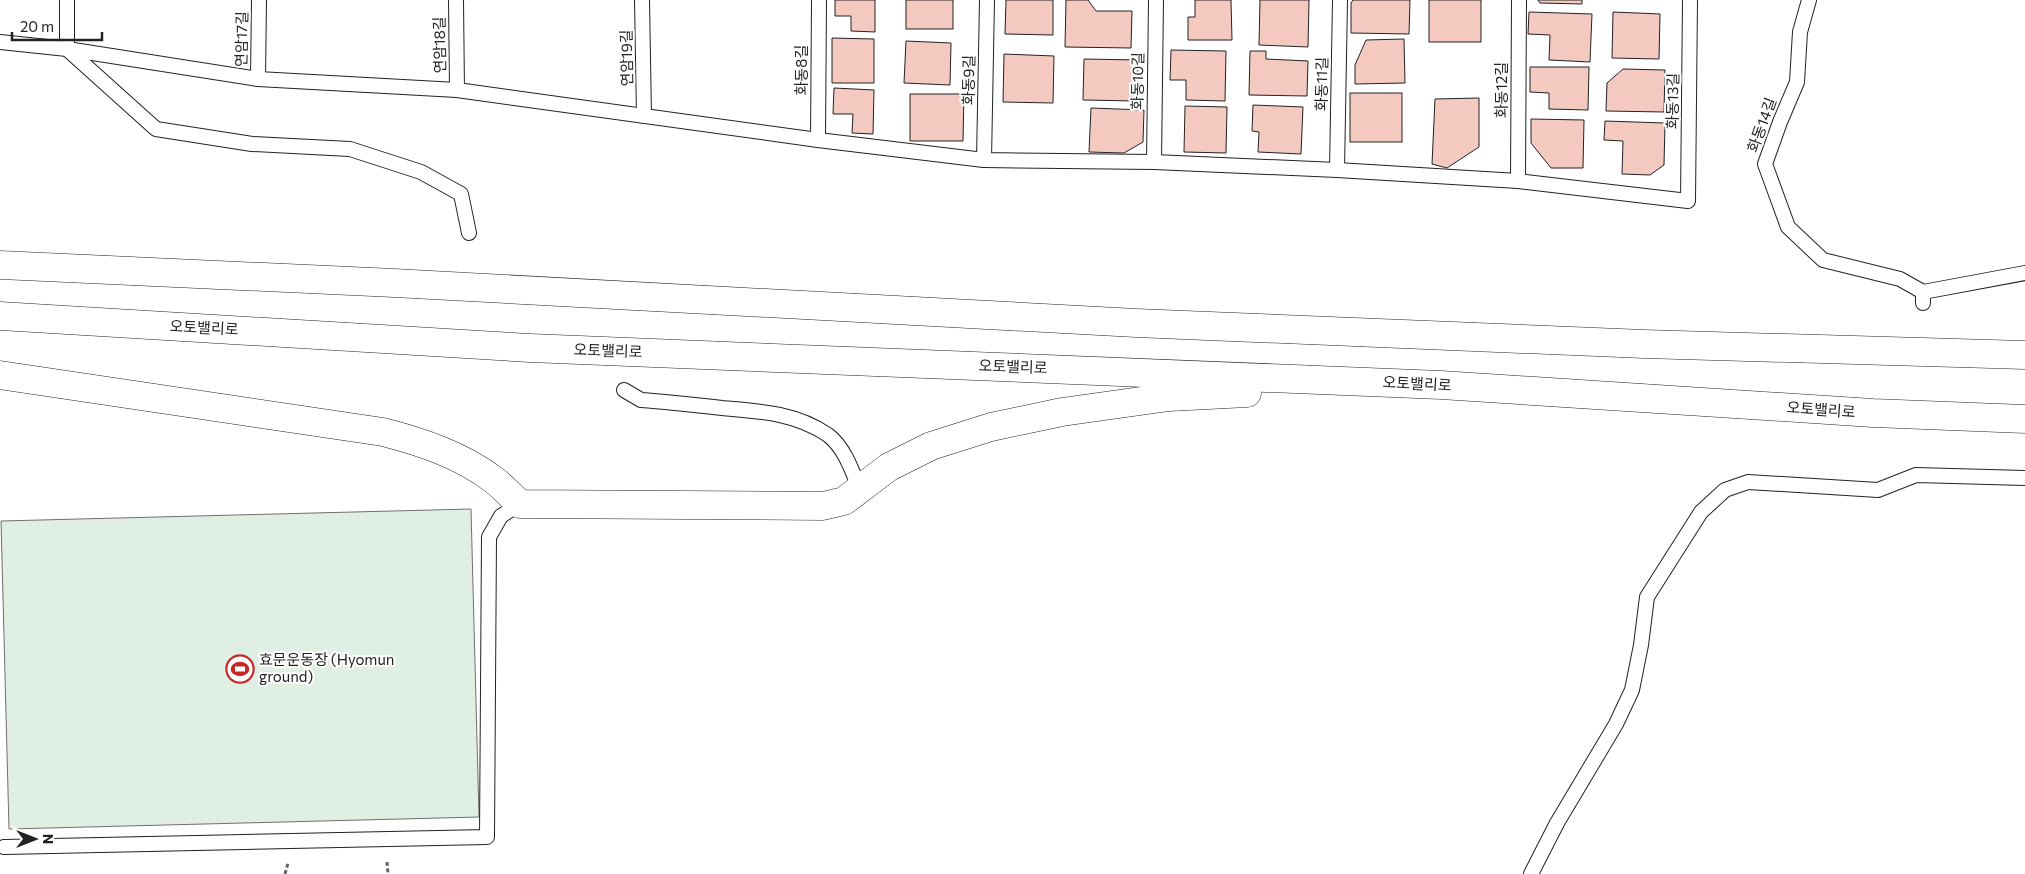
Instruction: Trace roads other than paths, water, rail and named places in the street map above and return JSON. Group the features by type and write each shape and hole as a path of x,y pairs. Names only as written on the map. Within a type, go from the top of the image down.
{"highway":[{"path":"0,265 404,283 1136,324 1654,345 2025,355"},
{"name":"오토밸리로","path":"0,316 540,348 1441,385 1873,413 2025,419"},
{"path":"0,375 373,431 402,437 421,442 468,464 493,480 520,504 802,507 823,506 844,501 889,467 931,446 991,427 1062,412 1169,397 1441,385"}],"lane":[{"path":"67,0 67,49 156,130 252,144 350,149 421,172 461,194 469,233"},
{"name":"연암17길","path":"258,79 259,0"},
{"name":"연암18길","path":"456,0 457,90"},
{"name":"연암19길","path":"642,0 644,116"},
{"name":"화동8길","path":"818,140 819,0"},
{"name":"화동9길","path":"984,160 987,0"},
{"name":"화동10길","path":"1154,162 1156,0"},
{"name":"화동11길","path":"1337,170 1340,0"},
{"name":"화동12길","path":"1518,180 1519,0"},
{"name":"화동13길","path":"1518,180 1688,201 1690,0"},
{"name":"화동14길","path":"1809,0 1800,32 1797,82 1765,164 1788,227 1823,260 1900,279 1923,297 2025,273"},
{"path":"0,42 67,49 258,79 457,90 818,140 984,160 1154,162 1518,180"},
{"path":"624,390 641,400 776,413 802,421 829,436 844,454 853,470 859,488"},
{"path":"1916,461 1916,475"},
{"path":"1531,874 1557,822 1616,724 1632,690 1641,645 1647,597 1701,512 1725,490 1748,482 1878,490 1916,475 2025,478"},
{"path":"4,847 487,837 489,537 501,516 520,504"}],"place":[{"name":"효문운동장 (Hyomun ground)","path":"240,669"}]}
